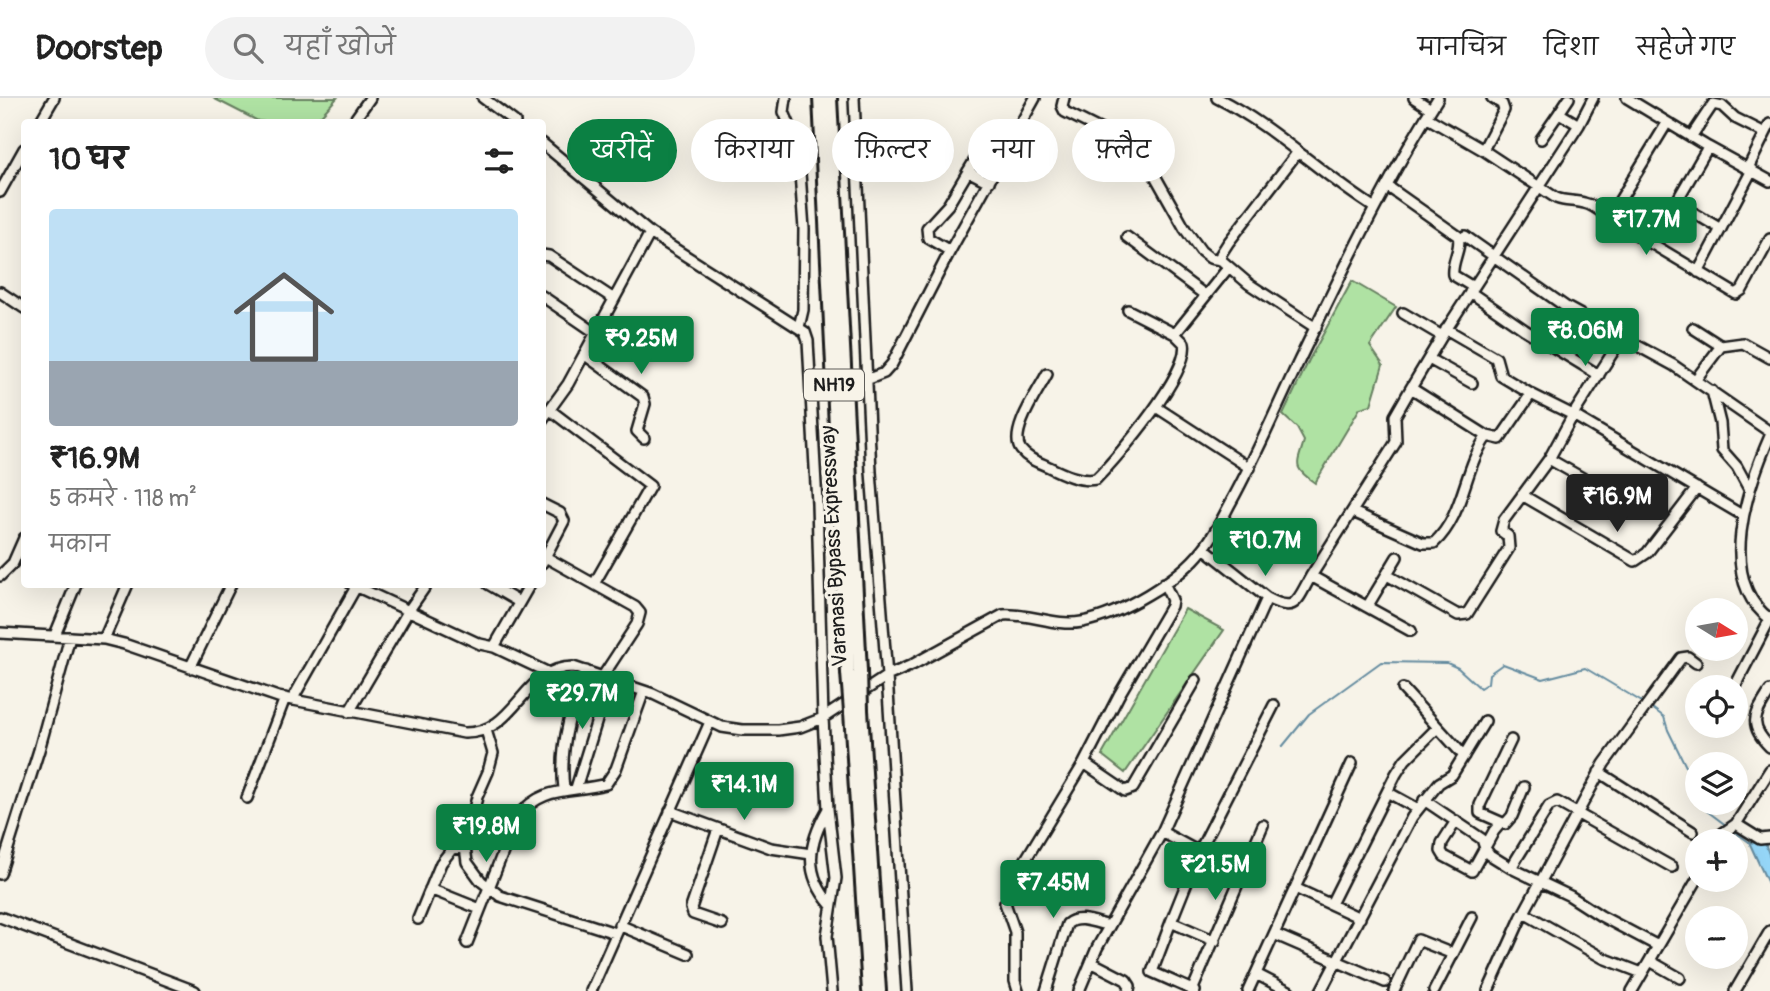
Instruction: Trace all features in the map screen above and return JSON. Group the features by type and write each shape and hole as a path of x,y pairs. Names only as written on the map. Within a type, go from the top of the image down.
{"highway":[{"name":"Varanasi Bypass Expressway","path":"820,98 854,672 869,991"},
{"name":"Varanasi Bypass Expressway","path":"830,98 854,672"},
{"name":"Varanasi Bypass Expressway","path":"856,711 879,991"}],"street":[{"path":"42,119 54,98"},
{"path":"355,119 370,98"},
{"path":"482,98 511,119"},
{"path":"786,98 784,112 798,145 804,229 803,310 799,327"},
{"path":"854,98 871,472 907,988 919,991"},
{"path":"1025,119 1035,98"},
{"path":"1064,98 1062,106 1065,112 1101,130 1111,143 1154,174 1185,229 1201,251 1316,328"},
{"path":"1217,98 1239,109 1340,186 1374,208"},
{"path":"1414,98 1428,113 1538,187 1565,202 1584,203 1595,207 1735,294 1739,293 1770,239"},
{"path":"0,633 104,639 288,699 464,733 486,730 506,715 547,672 566,667 606,677 644,691 710,722 742,730 765,731 800,727 823,718 887,676 1003,615 1017,614 1061,623 1081,622 1128,604 1169,580 1204,548 1250,468 1374,208 1438,98"},
{"path":"1483,150 1504,110 1502,104 1492,98"},
{"path":"1541,139 1569,98"},
{"path":"1204,548 1267,598 1282,606 1290,606 1297,600 1396,442 1395,416 1444,332 1579,125 1593,98"},
{"path":"1627,98 1770,181"},
{"path":"1642,107 1648,98"},
{"path":"1691,137 1713,104 1722,106 1735,118 1765,133"},
{"path":"1559,113 1579,125"},
{"path":"359,114 364,119"},
{"path":"1609,218 1667,123"},
{"path":"1698,272 1770,124"},
{"path":"546,146 650,233 766,310 805,332 808,341 817,503 828,809 836,878 827,936 832,991"},
{"path":"1652,244 1708,147"},
{"path":"1175,334 1205,295 1224,264 1221,254 1228,243 1297,153"},
{"path":"0,192 21,154"},
{"path":"950,251 928,238 927,228 948,205 968,171"},
{"path":"866,380 884,373 892,364 989,182"},
{"path":"1387,187 1458,236 1460,242 1452,269 1453,275 1525,330 1599,374"},
{"path":"1677,203 1721,229"},
{"path":"546,415 596,333 650,233"},
{"path":"1465,236 1566,307 1696,379 1770,434 1742,514 1741,565 1745,586 1752,602 1770,619 1741,675"},
{"path":"1127,237 1205,295"},
{"path":"546,256 614,299"},
{"path":"0,292 21,306"},
{"path":"546,299 596,333"},
{"path":"1047,374 1020,425 1016,441 1019,448 1030,458 1068,476 1088,481 1096,479 1156,407 1185,357 1184,343 1175,334 1128,310"},
{"path":"1403,313 1496,358 1501,376 1742,514"},
{"path":"1693,328 1721,346 1743,343 1770,358"},
{"path":"1387,575 1458,615 1467,614 1509,548 1510,541 1501,531 1501,526 1549,459 1573,415 1622,338"},
{"path":"1696,379 1721,346"},
{"path":"584,354 643,397 645,404 637,431 644,438"},
{"path":"1429,359 1472,383"},
{"path":"1411,388 1487,436 1500,439 1531,394"},
{"path":"1711,390 1720,424 1722,450 1737,467 1749,489"},
{"path":"1156,407 1250,468"},
{"path":"550,410 650,486 594,584"},
{"path":"1353,512 1423,542 1434,543 1450,523 1465,487 1473,458 1487,436"},
{"path":"1549,459 1628,504"},
{"path":"1522,495 1635,561 1647,552 1697,488"},
{"path":"546,506 564,518 563,526 546,555"},
{"path":"0,576 13,563 21,545"},
{"path":"1367,607 1396,556"},
{"path":"546,559 635,607 640,613 637,624 606,677 576,788"},
{"path":"1311,576 1411,631"},
{"path":"1018,991 1015,981 1015,932 1005,903 1018,884 1026,859 1084,764 1119,695 1171,606 1169,580"},
{"path":"55,635 74,588"},
{"path":"104,639 126,588"},
{"path":"190,668 229,588"},
{"path":"247,798 288,699 352,588"},
{"path":"358,588 547,672"},
{"path":"349,712 424,588"},
{"path":"495,588 519,603"},
{"path":"494,647 528,588"},
{"path":"1079,991 1109,926 1162,832 1267,598"},
{"path":"0,874 39,750 70,636"},
{"path":"1488,991 1540,882 1614,748 1681,659 1688,657 1696,663"},
{"path":"564,789 564,743 573,703 586,671"},
{"path":"1084,764 1125,791 1133,788 1196,680"},
{"path":"1402,690 1423,709 1464,756"},
{"path":"467,943 517,817 525,806 537,798 564,789 606,784 611,779 644,691"},
{"path":"1770,691 1754,720 1755,728 1770,747"},
{"path":"1263,825 1193,991 1156,975 1152,972 1153,968 1199,852 1274,705"},
{"path":"1321,991 1418,809 1439,783 1452,775 1485,721"},
{"path":"591,991 710,722"},
{"path":"1331,905 1405,760 1437,728"},
{"path":"486,730 492,744 491,764 477,797 465,847 467,862 488,888 518,903 617,929 688,954"},
{"path":"1511,740 1479,810 1500,824 1505,824 1512,816 1524,787"},
{"path":"1248,991 1352,763"},
{"path":"1730,829 1770,770"},
{"path":"1599,772 1688,829"},
{"path":"1387,792 1418,809"},
{"path":"1424,800 1482,839 1490,855 1658,946"},
{"path":"1511,868 1553,802 1672,867"},
{"path":"828,809 816,830 811,854 818,890 831,905"},
{"path":"670,811 771,848 811,854"},
{"path":"1456,821 1442,842 1441,851 1444,856 1472,871 1500,824"},
{"path":"1735,825 1760,839 1770,838"},
{"path":"718,829 691,908 693,914 722,924"},
{"path":"1162,832 1244,874"},
{"path":"418,919 446,855 453,849 465,847"},
{"path":"1294,888 1360,918"},
{"path":"430,889 480,909"},
{"path":"1632,991 1690,892"},
{"path":"1524,913 1602,958 1642,973"},
{"path":"0,917 195,991"},
{"path":"1434,991 1472,917"},
{"path":"1046,991 1067,924 1080,919 1109,926"},
{"path":"1171,922 1214,941"},
{"path":"1735,991 1767,942 1770,931"},
{"path":"1274,934 1385,982"},
{"path":"1394,991 1418,940 1453,954"},
{"path":"1650,961 1681,978"},
{"path":"1091,962 1126,979 1130,986 1129,991"},
{"path":"1256,974 1289,991"},
{"path":"1164,991 1168,980"}],"green space":[{"path":"213,98 337,98 318,119 254,119"},
{"path":"1352,281 1396,307 1370,346 1383,365 1371,405 1360,408 1315,483 1298,465 1304,441 1297,428 1283,415"},
{"path":"1185,609 1224,630 1125,773 1102,755"}],"water":[{"path":"1749,842 1765,843 1770,857 1770,888"}],"waterway":[{"path":"1282,747 1309,714 1381,662 1447,663 1458,668 1480,688 1488,683 1489,674 1503,664 1543,679 1585,668 1642,702"},
{"path":"1652,708 1664,717 1685,765"},
{"path":"1712,815 1727,826"},
{"path":"1748,841 1757,843"}]}
